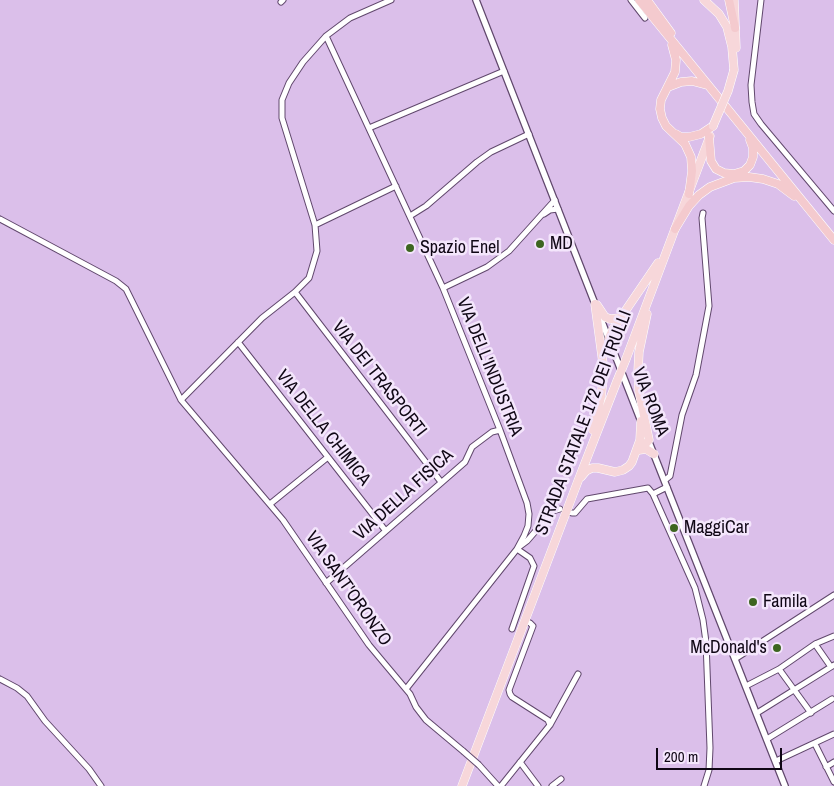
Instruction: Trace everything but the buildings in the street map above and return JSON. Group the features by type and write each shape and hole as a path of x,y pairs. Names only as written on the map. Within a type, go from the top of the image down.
{"highway":[{"path":"639,0 834,240"},
{"path":"645,0 681,47 834,233"},
{"path":"729,0 735,28"},
{"path":"671,41 676,60 675,72 661,100 660,109 666,126 685,144 691,157 692,171 688,194"},
{"path":"668,87 681,82 692,81 707,85"},
{"path":"672,132 681,137 690,137 701,134 713,126"},
{"path":"709,136 711,161 716,169 724,173 734,174 744,171 750,165 753,157 753,148 746,132"},
{"path":"675,229 689,206 699,195 710,187 734,178 749,177 778,184 792,194 815,217"}],"main road":[{"path":"704,0 718,14 726,26 732,47 734,70"},
{"path":"734,0 736,57 734,70"},
{"name":"STRADA STATALE 172 DEI TRULLI","path":"462,786 584,463 626,359 709,136 728,92 734,70"},
{"path":"609,338 612,329 668,248"},
{"path":"578,481 586,471 598,468 615,472 623,470 632,462 638,451 649,440 639,391 638,372 639,352 645,320 656,279"},
{"path":"595,304 605,317 615,320 620,318"},
{"path":"584,463 601,397 604,371 595,304"},
{"path":"638,451 641,421"},
{"path":"595,437 592,456 598,468"},
{"path":"638,451 646,449 654,454"}],"street":[{"path":"181,400 262,318 295,292 309,278 317,251 315,225 282,118 282,100 289,83 303,62 326,36 350,18 376,3 391,0"},
{"name":"VIA ROMA","path":"476,0 785,786"},
{"path":"631,0 645,18"},
{"path":"761,0 751,85 754,114 760,124 834,211"},
{"name":"VIA DELL'INDUSTRIA","path":"326,36 443,288 527,503 528,526 517,549 406,690"},
{"path":"369,128 504,71"},
{"path":"410,216 426,206 491,152 529,134"},
{"path":"315,225 396,186"},
{"path":"443,288 487,267 509,251 555,200"},
{"path":"541,216 550,210 558,209"},
{"path":"665,480 670,476 682,415 696,375 709,306 703,212"},
{"name":"VIA SANT'ORONZO","path":"0,219 116,281 126,289 181,400 283,520 369,645 406,690 426,720 479,765 499,786"},
{"name":"VIA DEI TRASPORTI","path":"295,292 442,482"},
{"name":"VIA DELLA CHIMICA","path":"238,342 385,530"},
{"name":"VIA DELLA FISICA","path":"326,583 465,462 472,447 492,432 500,430"},
{"path":"270,504 328,457"},
{"path":"653,494 667,487"},
{"path":"572,513 575,513 587,499 648,488 653,494 695,588 703,620 706,642 710,748 708,786"},
{"path":"512,629 534,566 530,558 517,549 553,511 560,509"},
{"path":"528,526 536,531"},
{"path":"735,658 834,596"},
{"path":"525,621 533,626 509,690 512,697 548,720 550,725"},
{"path":"746,686 779,669 814,644 834,636"},
{"path":"757,713 832,666 814,644"},
{"path":"779,669 810,714"},
{"path":"499,786 550,725 578,674"},
{"path":"0,679 17,688 26,696 101,786"},
{"path":"767,739 832,700"},
{"path":"776,761 834,734"},
{"path":"815,744 834,782"},
{"path":"520,762 538,786"},
{"path":"826,767 834,762"},
{"path":"704,786 708,777"},
{"path":"552,786 561,779"}],"place":[{"name":"MD","path":"540,244"},
{"name":"Spazio Enel","path":"410,248"},
{"name":"MaggiCar","path":"674,528"},
{"name":"Famila","path":"753,602"},
{"name":"McDonald's","path":"777,648"}]}
